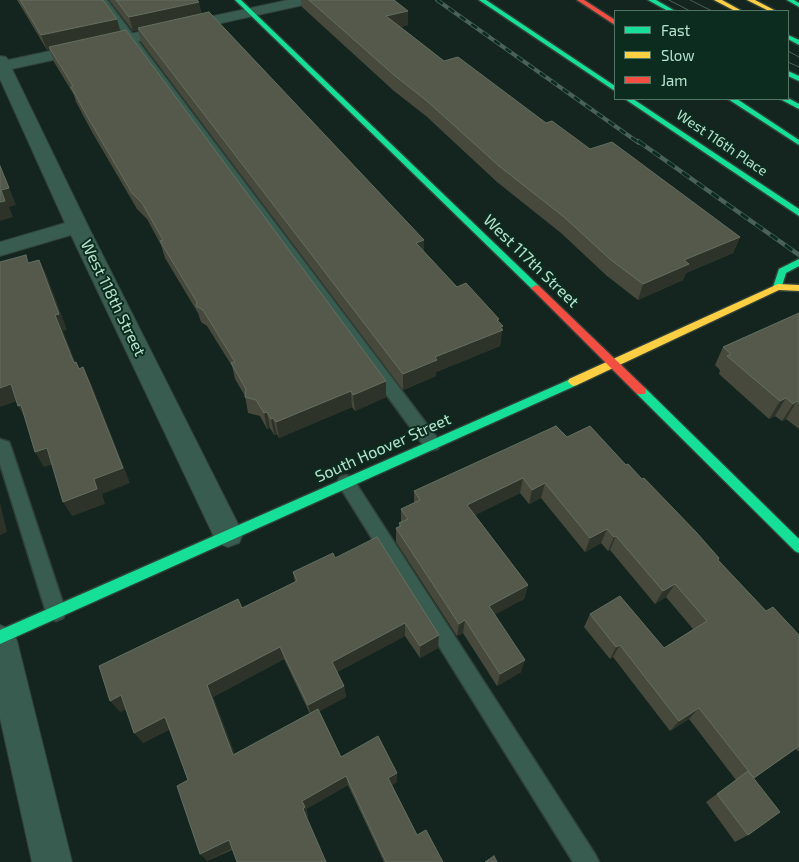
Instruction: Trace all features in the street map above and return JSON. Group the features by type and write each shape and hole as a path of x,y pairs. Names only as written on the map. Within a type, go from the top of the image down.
{"main road":[{"name":"West 117th Street","path":"238,0 614,364 799,547"},
{"path":"482,0 614,88"},
{"path":"580,0 614,22"},
{"path":"651,0 670,10"},
{"path":"717,0 737,10"},
{"path":"750,0 771,10"},
{"path":"790,0 799,5"},
{"name":"West 116th Place","path":"630,100 799,213"},
{"path":"734,100 799,143"},
{"path":"786,100 799,107"},
{"path":"778,287 782,271 799,262"},
{"name":"South Hoover Street","path":"0,637 614,364 778,287 799,288"}],"street":[{"path":"1,65 132,39 308,0"},
{"name":"West 118th Street","path":"1,65 228,534"},
{"path":"0,248 78,226"},
{"path":"0,642 52,862"}],"lane":[{"path":"103,0 432,444"},
{"path":"0,446 3,447 56,612"},
{"path":"346,482 587,862"}],"building":[{"path":"20,0 103,0 117,19 41,35"},
{"path":"116,0 197,0 199,2 129,17"},
{"path":"309,0 394,0 408,11 386,16 444,61 458,57 546,123 552,121 590,149 612,142 740,237 684,260 689,264 643,284 611,260 564,217 499,166 427,101 394,75"},
{"path":"209,12 424,240 416,243 457,287 466,283 499,319 497,320 503,326 500,327 503,330 435,357 437,360 403,374 138,28"},
{"path":"126,30 386,381 353,395 351,391 276,422 273,418 271,419 267,412 264,413 256,400 245,397 246,389 231,363 235,362 203,310 196,306 197,302 160,241 163,240 142,203 132,193 71,87 73,86 49,47"},
{"path":"0,166 9,188 1,190 5,201 0,202"},
{"path":"26,255 28,263 39,260 59,314 55,315 74,363 76,362 79,369 83,367 123,468 94,479 97,489 63,502 47,448 35,452 21,405 18,406 11,384 0,388 0,262"},
{"path":"799,313 799,403 797,401 793,404 786,398 780,401 727,356 731,354 723,347"},
{"path":"556,426 567,437 590,426 626,465 628,464 642,479 644,478 696,532 719,558 718,560 766,611 773,607 799,635 799,746 754,778 699,708 679,721 620,645 616,647 590,614 620,596 664,648 707,621 675,584 663,591 616,536 614,537 607,529 590,538 545,483 532,490 523,478 467,505 528,585 489,606 525,660 500,674 465,620 459,624 396,528 401,526 399,523 408,519 401,509 420,500 414,491"},
{"path":"377,537 439,635 420,646 405,623 332,662 344,686 308,705 280,647 207,685 233,755 318,709 341,757 378,736 397,773 388,778 417,835 426,830 443,862 386,862 346,776 302,801 305,807 303,809 326,862 237,862 229,840 200,854 177,786 188,780 165,717 134,733 121,695 110,701 99,666 238,599 242,608 297,581 293,572 333,553 335,558"},
{"path":"748,771 780,812 748,835 717,794"},
{"path":"494,856 497,862 485,862"}],"tram line":[{"path":"669,0 688,10"},
{"path":"690,0 710,10"},
{"path":"789,52 799,57"},
{"path":"789,62 799,67"}],"railway":[{"path":"437,0 639,143"},
{"path":"638,141 799,255"}],"traffic: fast":[{"path":"238,0 536,288"},
{"path":"482,0 614,88"},
{"path":"651,0 670,10"},
{"path":"790,0 799,5"},
{"path":"789,38 799,43"},
{"path":"789,74 799,79"},
{"path":"630,100 799,213"},
{"path":"734,100 799,143"},
{"path":"786,100 799,107"},
{"path":"778,287 782,271 799,262"},
{"path":"0,637 573,382"},
{"path":"641,391 799,547"}],"traffic: slow":[{"path":"717,0 737,10"},
{"path":"750,0 771,10"},
{"path":"573,382 778,287 799,288"}],"traffic: jam":[{"path":"580,0 614,22"},
{"path":"536,288 641,391"}]}
